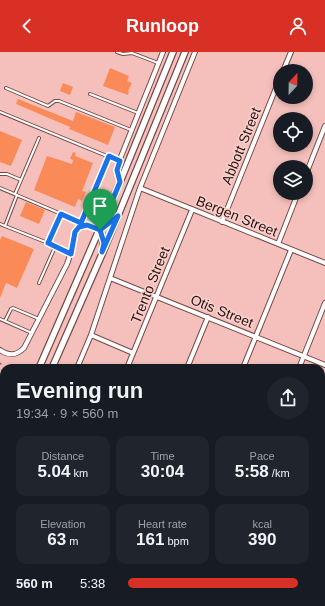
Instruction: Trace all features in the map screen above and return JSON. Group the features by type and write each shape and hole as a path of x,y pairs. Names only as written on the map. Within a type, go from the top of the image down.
{"main road":[{"path":"41,364 100,230 173,52"},
{"path":"54,364 118,216 185,52"},
{"path":"100,230 118,216"},
{"path":"100,230 104,243 102,252"}],"street":[{"path":"120,182 117,170 163,52"},
{"path":"79,364 91,335 140,188 195,52"},
{"path":"286,64 291,52"},
{"name":"Abbott Street","path":"222,222 273,95"},
{"path":"312,160 325,126"},
{"name":"Bergen Street","path":"140,188 325,263"},
{"path":"278,244 295,200"},
{"name":"Trento Street","path":"129,364 192,210"},
{"path":"0,350 15,355 24,348 71,254 76,230 82,225 87,225 100,230"},
{"path":"245,364 291,250"},
{"name":"Otis Street","path":"110,278 323,364"},
{"path":"301,364 325,303"},
{"path":"189,364 208,317"},
{"path":"91,335 133,353"}],"lane":[{"path":"117,52 123,54 132,53 159,64"},
{"path":"6,88 48,106 55,101 59,101 132,130"},
{"path":"90,94 139,114"},
{"path":"0,112 120,161"},
{"path":"5,226 21,180 39,138"},
{"path":"81,223 109,156"},
{"path":"0,174 7,174 21,180"},
{"path":"0,188 87,225"},
{"path":"48,243 61,214"},
{"path":"0,224 71,254"},
{"path":"39,283 55,247"},
{"path":"5,321 13,308 39,319"},
{"path":"0,319 32,333"}],"building":[{"path":"110,68 129,76 127,81 132,83 128,91 128,95 103,86"},
{"path":"63,83 73,87 70,95 60,91"},
{"path":"18,99 73,121 76,112 115,127 108,145 69,129 70,127 16,104"},
{"path":"0,131 22,140 11,166 0,162"},
{"path":"73,152 76,153 75,156 93,163 82,191 86,192 82,201 78,199 75,207 34,190 47,156 72,164 73,160 70,159"},
{"path":"26,202 45,210 39,224 20,216"},
{"path":"2,236 34,249 17,288 6,283 0,298 0,240"}],"route":[{"path":"100,230 87,225 82,225 79,227 75,232 71,254 48,243 61,214 81,223 109,156 120,161 117,168 120,182 100,230 118,216 102,252 104,243 100,230"}]}
